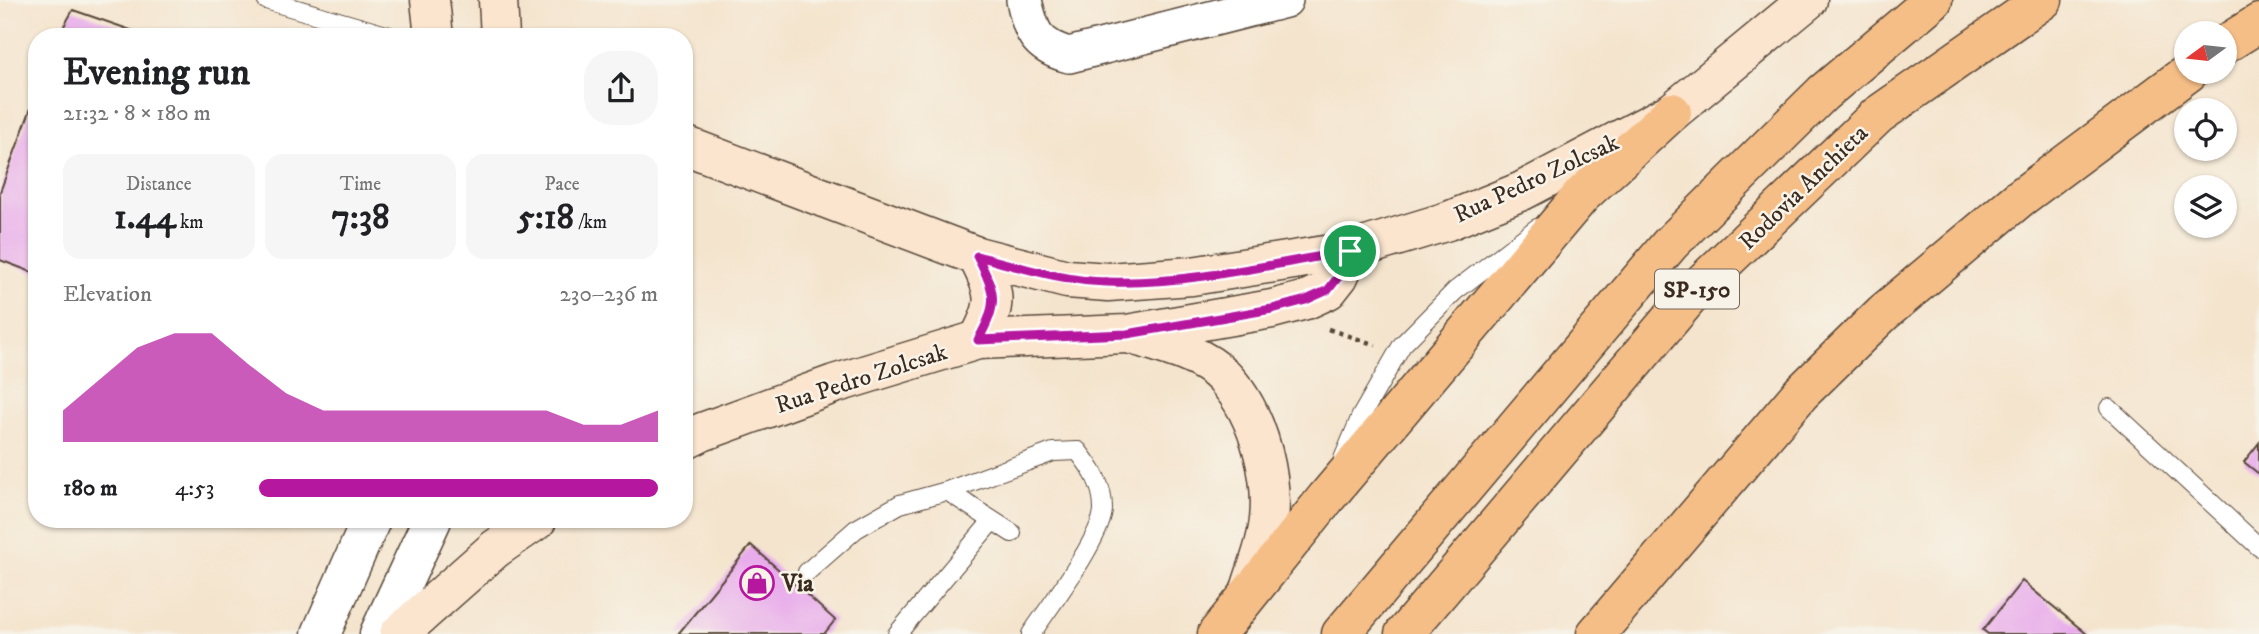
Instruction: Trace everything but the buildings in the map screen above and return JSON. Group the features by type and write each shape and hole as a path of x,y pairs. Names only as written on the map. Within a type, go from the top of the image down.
{"highway":[{"name":"SP-150","path":"1341,634 1670,244 1823,93 1933,0"},
{"name":"Rodovia Anchieta","path":"1404,634 1697,288 1878,115 2043,0"},
{"path":"2237,37 2259,23"},
{"path":"1596,634 1801,393 1883,313 2020,198 2174,83"},
{"path":"1217,634 1326,498 1582,195 1672,112"}],"main road":[{"path":"430,0 433,28"},
{"path":"498,0 500,28"},
{"name":"Rua Pedro Zolcsak","path":"693,148 977,256 1067,279 1108,282 1192,276 1350,251 1448,221 1522,191 1672,112 1808,0"},
{"path":"1127,334 1272,309 1306,300 1328,290 1339,276 1350,251"},
{"path":"977,256 989,279 993,297 991,316 978,340"},
{"path":"1127,334 1168,345 1199,360 1223,376 1245,406 1267,466 1270,504 1266,536 1248,596"},
{"name":"Rua Pedro Zolcsak","path":"693,436 834,384 978,340 1127,334"},
{"path":"399,634 495,549 525,528"}],"street":[{"path":"1024,0 1030,28 1038,40 1052,51 1069,55 1285,0"},
{"path":"321,634 367,528"},
{"path":"379,634 428,528"}],"lane":[{"path":"266,0 362,28"},
{"path":"1326,498 1361,416 1396,353 1455,290 1582,195"},
{"path":"2109,408 2259,547"},
{"path":"807,572 856,529 900,504 947,491 1053,452 1078,451 1097,475 1103,510 1089,548 1031,634"},
{"path":"947,491 1012,533"},
{"path":"897,634 992,521"}],"path":[{"path":"1322,327 1396,353"}],"place":[{"name":"Via","path":"757,583"}],"route":[{"path":"1350,251 1339,276 1328,290 1306,300 1272,309 1127,334 978,340 991,316 993,297 989,279 977,256 1067,279 1108,282 1192,276 1350,251"}]}
